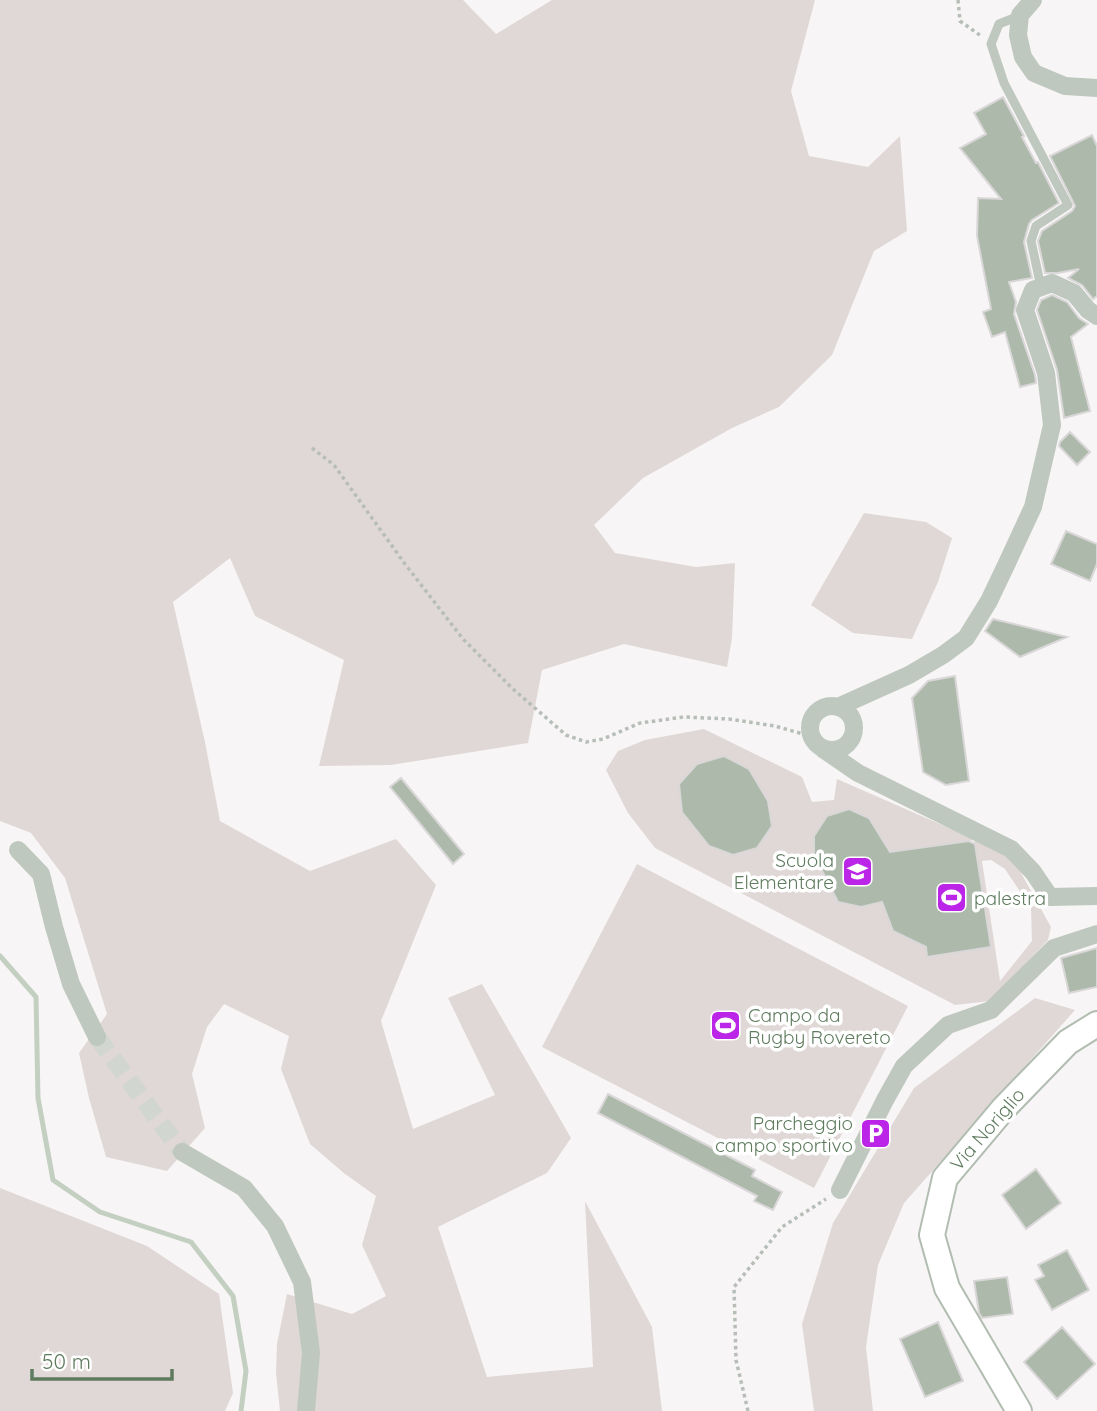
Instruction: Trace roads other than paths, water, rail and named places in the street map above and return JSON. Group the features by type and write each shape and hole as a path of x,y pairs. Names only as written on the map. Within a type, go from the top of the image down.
{"main road":[{"name":"Via Noriglio","path":"1019,1411 947,1287 932,1236 945,1178 1004,1108 1068,1042 1097,1024"}],"street":[{"path":"1032,0 1020,15 1018,35 1023,57 1034,73 1065,86 1097,88"},
{"path":"1097,316 1088,310 1074,293 1052,282 1032,290 1025,310 1046,373 1052,425 1032,507 989,601 966,638 909,675 838,708 824,708 813,716 810,730 817,743 858,773 1011,849 1033,872 1050,897 1097,896"},
{"path":"817,743 837,750 849,742 853,722 849,715 838,708"},
{"path":"18,850 41,874 71,984 97,1037"},
{"path":"840,1190 884,1100 904,1066 948,1025 991,1010 1054,948 1097,934"},
{"path":"182,1152 244,1188 275,1226 302,1282 311,1353 306,1411"}],"lane":[{"path":"1020,15 999,24 991,44 1004,83 1068,205 1035,226 1031,241 1041,287"}],"waterway":[{"path":"0,956 36,997 38,1098 53,1180 100,1212 191,1242 233,1296 246,1371 241,1411"}],"tunnel":[{"path":"97,1037 182,1152"}],"place":[{"name":"Scuola Elementare","path":"857,871"},
{"name":"palestra","path":"951,898"},
{"name":"Campo da Rugby Rovereto","path":"725,1026"},
{"name":"Parcheggio campo sportivo","path":"876,1134"}]}
